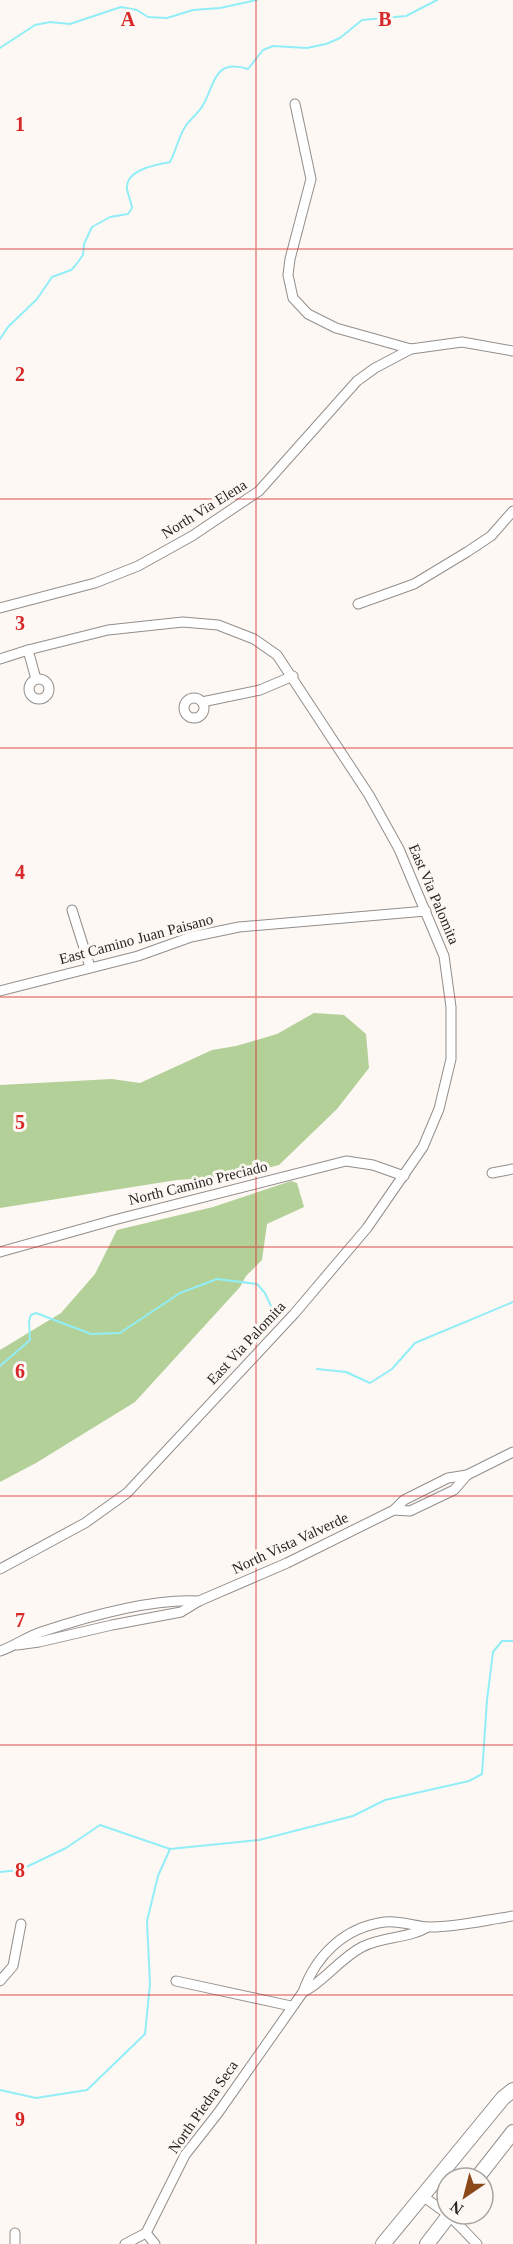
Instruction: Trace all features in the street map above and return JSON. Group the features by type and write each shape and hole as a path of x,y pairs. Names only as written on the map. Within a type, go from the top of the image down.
{"main road":[{"path":"383,2244 421,2195 503,2098 513,2090"},
{"path":"486,2166 513,2132"},
{"path":"427,2244 441,2226"}],"street":[{"path":"295,104 311,179 290,259 288,275 293,298 308,314 336,328 411,349 462,342 513,351"},
{"name":"North Via Elena","path":"0,608 95,583 138,566 192,536 259,491 357,381 375,368 411,349"},
{"path":"358,604 414,584 491,536 513,512"},
{"name":"East Via Palomita","path":"0,660 28,650 108,630 183,622 218,625 254,639 277,655 293,676 369,795 399,849 444,956 452,1007 451,1059 439,1109 423,1147 367,1228 294,1314 127,1493 85,1523 0,1569"},
{"path":"28,650 36,679"},
{"path":"202,702 260,690 293,676"},
{"path":"72,910 90,967"},
{"name":"East Camino Juan Paisano","path":"0,991 138,956 191,937 239,927 426,911"},
{"name":"North Camino Preciado","path":"0,1252 114,1220 346,1161 373,1166 404,1176"},
{"path":"492,1173 513,1169"},
{"name":"North Vista Valverde","path":"0,1651 17,1645 39,1632 110,1613 178,1600 199,1601 287,1563 394,1510 404,1500 448,1478 467,1475 513,1452"},
{"name":"North Piedra Seca","path":"303,1992 307,1979 322,1955 334,1943 355,1929 387,1922 428,1927 450,1926 513,1916"},
{"path":"0,1981 13,1966 21,1924"},
{"name":"North Piedra Seca","path":"146,2233 185,2155 218,2113 303,1992 313,1987 332,1968 362,1947 386,1938 417,1934 428,1927"},
{"path":"176,1981 291,2006"},
{"path":"421,2195 435,2205"},
{"path":"460,2226 477,2244"},
{"path":"15,2233 15,2244"},
{"path":"125,2244 146,2233 155,2244"}],"green space":[{"path":"314,1013 344,1015 366,1034 369,1068 337,1109 279,1165 235,1176 177,1180 0,1208 0,1085 112,1079 140,1083 212,1050 236,1046 277,1034"},
{"path":"291,1181 297,1183 304,1207 267,1224 262,1260 135,1402 36,1463 0,1482 0,1350 61,1313 95,1274 117,1230 213,1207"}],"waterway":[{"path":"0,48 35,25 50,22 70,24 121,7 137,10 148,17 167,18 193,10 220,8 257,0"},
{"path":"0,339 8,327 37,299 52,277 71,270 75,266 83,255 84,244 92,227 110,217 128,214 132,208 127,189 131,177 143,169 170,162 183,131 201,108 213,82 222,70 228,67 248,69 263,50 273,46 307,48 326,44 340,38 362,20 406,16 437,0"},
{"path":"0,1366 30,1340 29,1321 31,1315 36,1313 91,1334 120,1333 180,1293 217,1279 257,1284 265,1293 274,1313"},
{"path":"317,1369 346,1372 370,1383 392,1369 415,1343 513,1302"},
{"path":"0,2090 36,2098 87,2090 145,2034 150,1984 147,1921 158,1876 170,1849 259,1840 353,1816 385,1800 469,1781 482,1774 493,1652 502,1641 513,1641"},
{"path":"0,1872 20,1870 66,1848 100,1825 170,1849"}]}
